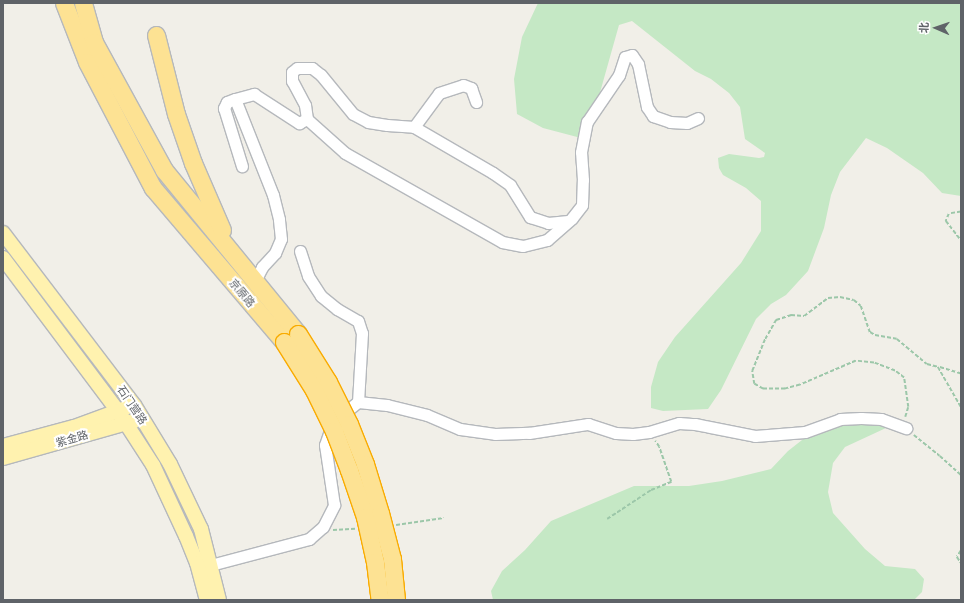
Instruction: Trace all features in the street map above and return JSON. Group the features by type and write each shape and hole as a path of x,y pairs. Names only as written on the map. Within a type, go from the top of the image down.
{"highway":[{"name":"京原路","path":"64,3 87,62 153,188 292,338 328,382 349,424 365,464 392,559 396,600"},
{"name":"京原路","path":"83,3 94,42 164,170 255,280 292,338 314,390 334,431 365,517 375,562 380,600"},
{"path":"156,35 176,114 193,163 216,218 240,262"}],"main road":[{"name":"石门营路","path":"3,233 134,405 141,419 170,464 201,529 207,600"},
{"name":"石门营路","path":"3,258 118,411 153,465 205,567 219,600"},
{"name":"紫金路","path":"3,446 74,427 134,405"},
{"name":"紫金路","path":"3,458 141,419"}],"street":[{"path":"568,221 548,223 530,217 510,184 414,127 368,122 353,114 321,75 312,68 297,68 292,72 292,81 305,105 307,120 345,153 502,242 524,246 547,240 568,221 582,205 581,152 586,122 619,75 625,57 632,55 638,64 647,107 653,116 670,122 687,123 698,118"},
{"path":"414,127 439,93 463,85 471,88 476,102"},
{"path":"242,166 224,108 226,102 254,94 299,123 307,120"},
{"path":"235,99 273,195 279,219 281,239 275,253 262,267 255,280"},
{"path":"205,567 309,539 323,527 334,505 325,445 333,422 358,402 361,384 362,333 358,321 337,309 321,296 308,276 300,251"},
{"path":"358,402 387,405 426,415 460,429 495,434 529,433 588,424 616,433 633,434 649,432 679,423 695,424 754,436 805,432 840,419 861,418 881,419 904,427"}],"path":[{"path":"961,212 949,214 946,221 961,240"},
{"path":"961,374 927,364 897,339 875,335 870,332 861,306 854,300 840,297 828,298 804,316 791,315 776,320 765,339 752,371 754,384 763,390 785,389 800,386 856,361 874,363 895,370 904,378 908,407 904,427 961,475"},
{"path":"938,367 961,407"},
{"path":"607,519 651,490 671,482 659,447 649,432"},
{"path":"961,551 957,557 961,563"}],"green space":[{"path":"538,3 961,3 961,196 942,193 923,173 887,148 866,138 840,172 831,195 824,228 808,271 786,295 771,304 756,319 721,390 708,409 663,411 651,408 651,387 658,362 675,337 741,263 761,231 761,201 746,188 723,175 719,168 718,158 729,154 759,158 764,157 765,153 745,139 740,107 729,93 711,79 695,71 632,21 619,25 590,128 581,138 543,128 517,114 514,79 522,37"},
{"path":"844,413 876,413 886,417 886,428 845,447 833,463 828,492 833,513 865,549 885,566 915,569 924,579 922,592 914,600 493,600 491,591 502,571 525,550 551,521 634,486 689,486 722,481 771,469 788,451 825,422"}]}
